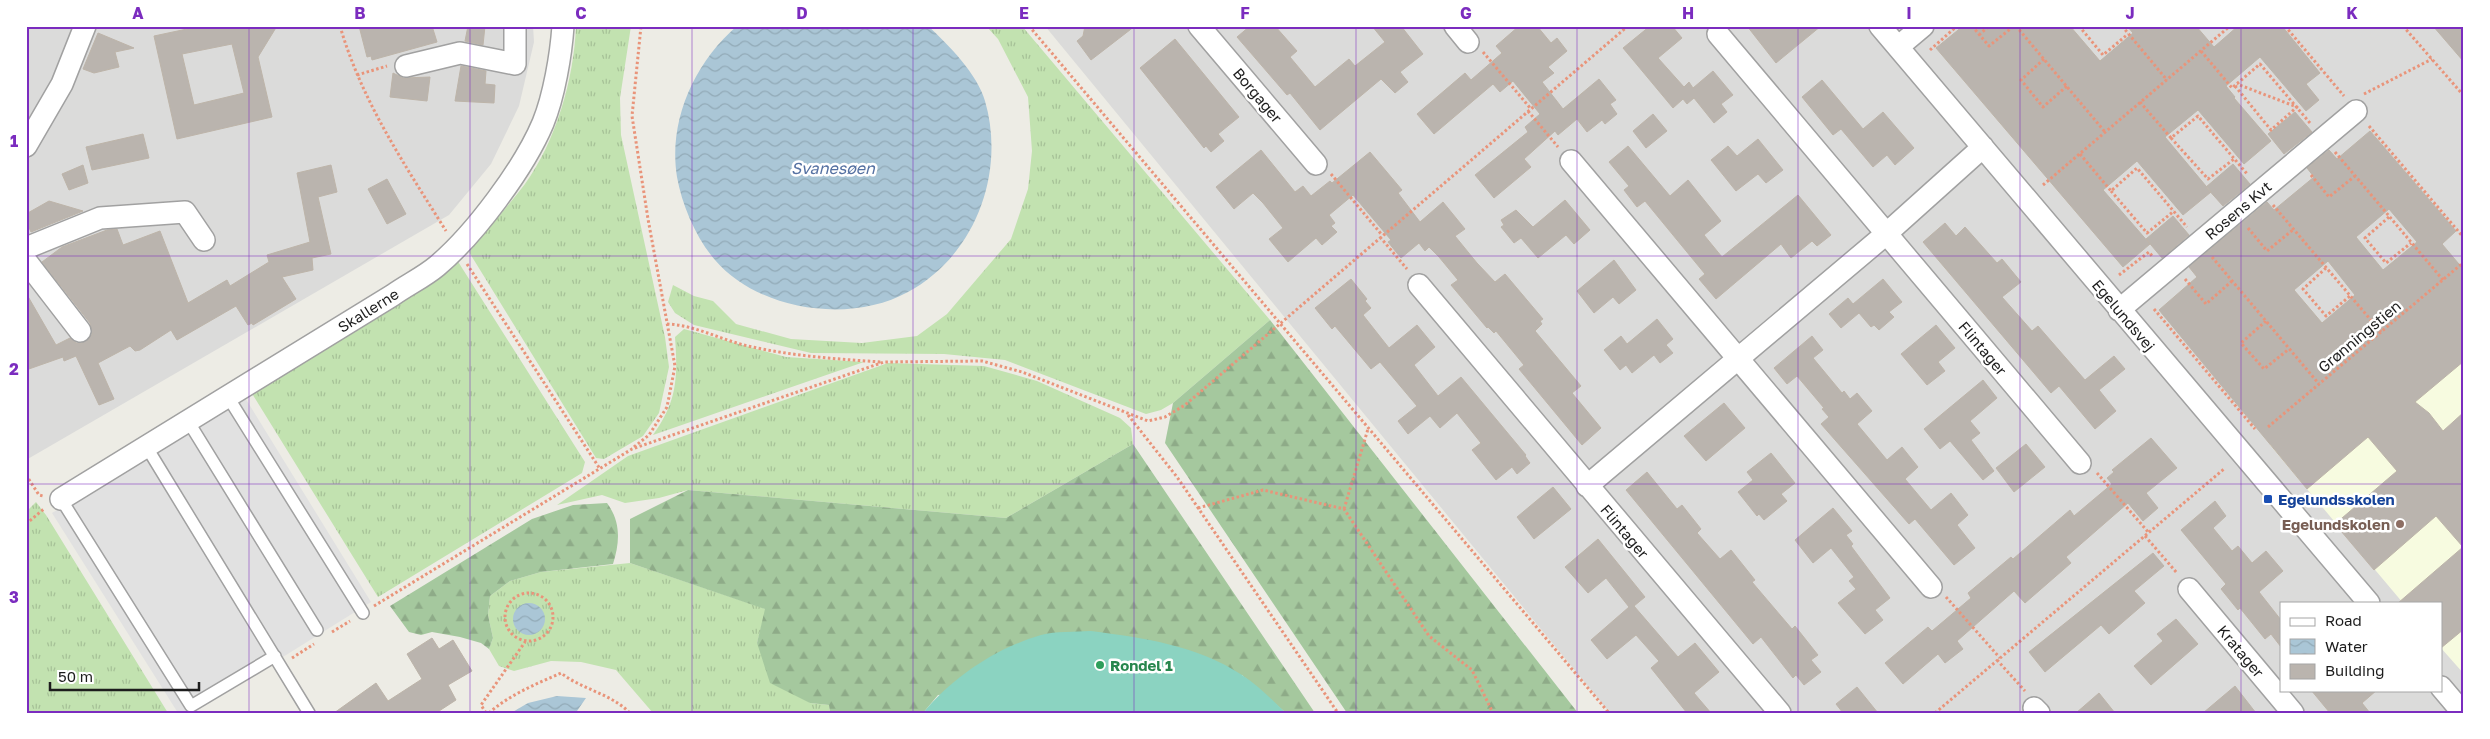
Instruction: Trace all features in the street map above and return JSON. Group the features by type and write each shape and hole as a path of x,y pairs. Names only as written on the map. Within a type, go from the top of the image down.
{"street":[{"path":"26,146 62,84 85,26"},
{"path":"406,66 460,53 515,64 515,26"},
{"name":"Skallerne","path":"61,499 436,267 457,248 507,187 543,123 562,50 563,26"},
{"name":"Borgager","path":"1199,26 1316,164"},
{"name":"Egelundsvej","path":"1880,26 2368,602"},
{"path":"1898,47 1919,30"},
{"name":"Flintager","path":"1718,34 2080,463"},
{"name":"Rosens Kvt","path":"2119,310 2172,279 2200,242 2298,160 2353,107"},
{"path":"1587,486 1886,234 1982,147"},
{"path":"1571,161 1736,360 1931,587"},
{"path":"26,248 100,218 186,212 204,240"},
{"path":"26,261 80,331"},
{"name":"Flintager","path":"1418,285 1780,713"},
{"name":"Kratager","path":"2188,589 2293,713"},
{"path":"2442,688 2463,713"}],"lane":[{"path":"228,397 363,613"},
{"path":"188,421 319,635"},
{"path":"146,446 310,713"},
{"path":"61,499 191,706 277,661"}],"path":[{"path":"330,634 632,449 649,435 668,407 675,366 648,220 632,116 641,26"},
{"path":"1029,26 1609,713"},
{"path":"667,324 682,324 733,343 786,355 884,362 982,361 1022,372 1148,421 1165,417 1184,405 1628,26"},
{"path":"1930,50 1957,26"},
{"path":"1972,26 1989,46 2015,26 2105,132"},
{"path":"1979,35 1989,26"},
{"path":"2079,26 2103,55 2128,34"},
{"path":"2122,26 2167,80"},
{"path":"2285,26 2464,238"},
{"path":"2404,26 2464,96"},
{"path":"2043,185 2229,27"},
{"path":"1919,30 1936,58"},
{"path":"1462,34 1478,47 1571,161"},
{"path":"2044,59 2020,80 2043,107 2067,86"},
{"path":"2353,107 2368,91 2432,59"},
{"path":"357,76 399,62 406,66"},
{"path":"2236,85 2297,107 2271,130 2236,85"},
{"path":"2172,138 2208,179 2234,159"},
{"path":"2080,154 2147,233 2174,211"},
{"path":"2298,160 2329,197 2355,176"},
{"path":"1316,164 1330,173 1418,285"},
{"path":"2111,191 2138,168 2319,384"},
{"path":"2037,177 2049,192"},
{"path":"2235,213 2267,251 2294,229"},
{"path":"2389,217 2365,238 2386,264 2411,243"},
{"path":"2114,268 2120,276 2149,252 2172,279 2186,280 2206,304 2232,281"},
{"name":"Grønningstien","path":"2268,427 2464,262"},
{"path":"2326,268 2303,289 2326,316 2350,296"},
{"path":"2160,304 2153,310 2255,429"},
{"path":"2266,321 2241,343 2264,370 2289,348"},
{"path":"632,449 884,362"},
{"path":"1126,413 1153,445 1198,508 1338,713"},
{"path":"1344,509 1368,428"},
{"path":"2080,463 2094,470 2147,534 2188,589"},
{"path":"1935,713 2224,469"},
{"path":"1198,508 1263,490 1344,509 1429,636 1472,670 1493,713"},
{"path":"1931,587 1949,600 2029,696 2036,710"},
{"path":"525,642 511,635 507,628 504,613 511,599 518,595 533,593 547,600 551,608 552,624 542,638 525,642 481,705 487,713 497,705 561,673 575,684 606,695 630,713"},
{"path":"277,661 319,635"}],"shaded area":[{"path":"26,26 533,26 534,42 519,106 491,164 449,215 26,460"},
{"path":"1045,26 2464,26 2464,713 1610,713"},
{"name":"Egelundskolen","path":"2464,281 2464,674 2442,649 2442,602 2402,602 2270,445"},
{"path":"244,396 371,602 193,713 178,713 52,513"}],"green space":[{"path":"576,26 631,26 620,98 621,135 665,337 669,367 659,413 643,436 604,459 596,458 469,252 525,184 546,149 567,88 572,67"},
{"path":"986,26 1022,26 1270,320 1173,403 1161,410 1146,414 1005,360 944,354 811,353 694,325 675,313 668,302 673,285 694,296 713,301 736,324 791,339 862,343 917,336 947,314 1011,239 1028,189 1032,151 1028,97 998,39"},
{"path":"457,260 585,462 582,473 378,597 251,392"},
{"path":"1270,320 1578,713 1347,713 1165,443 1173,403"},
{"path":"684,329 786,357 864,362 653,435 667,412 671,400 676,377 675,337"},
{"path":"888,363 984,366 1037,381 1120,418 1131,428 1133,444 1006,518 688,490 659,498 625,503 602,495 557,505 628,456"},
{"path":"1133,444 1315,713 1286,713 1242,675 938,695 923,713 830,713 829,705 810,703 770,683 757,643 765,609 630,563 630,519 688,490 1006,518"},
{"path":"36,502 46,515 168,713 26,713 26,512"},
{"path":"607,503 615,517 618,532 613,564 541,572 510,581 490,596 488,615 493,638 489,649 481,643 460,637 432,632 421,635 409,632 390,606 532,519 573,505"},
{"path":"630,563 766,609 757,643 810,703 829,705 830,713 653,713 616,670 581,662 551,661 514,671 499,666 489,649 493,638 488,615 490,596 510,581 541,572"},
{"name":"Rondel 1","path":"1091,631 1169,644 1207,656 1248,679 1286,713 923,713 948,687 976,665 1008,648 1041,635 1059,632"}],"water":[{"name":"Svanesøen","path":"737,26 928,26 961,60 976,81 985,101 990,128 991,156 988,184 979,210 967,235 951,257 931,276 908,292 885,302 860,308 806,307 780,301 756,291 734,277 708,251 691,221 679,188 675,156 677,135 681,114 697,75 708,57"},
{"path":"529,603 541,607 545,619 541,631 529,635 517,631 513,619 517,607"},
{"path":"557,696 586,698 577,711 579,713 511,713 528,703"}],"building":[{"path":"201,26 277,26 258,57 272,117 177,139 154,36","holes":["232,44 244,93 194,105 182,54"]},
{"path":"359,26 432,26 437,42 372,60 371,56 367,57"},
{"path":"468,26 485,26 483,45 465,41"},
{"path":"1085,26 1135,26 1091,60 1077,41 1083,36"},
{"path":"1250,26 1275,26 1297,51 1290,57 1315,87 1349,59 1355,66 1385,42 1372,26 1401,26 1423,54 1400,72 1408,82 1395,93 1381,79 1320,130 1290,93 1287,95 1237,37"},
{"path":"1519,26 1537,26 1551,43 1557,38 1567,51 1548,67 1554,73 1542,82 1563,109 1599,79 1616,100 1610,104 1617,114 1605,124 1602,120 1587,132 1577,119 1558,135 1555,131 1524,159 1531,167 1494,198 1475,175 1528,132 1525,127 1540,114 1513,81 1500,92 1493,84 1434,134 1417,114 1465,73 1471,80 1502,53 1496,46"},
{"path":"1650,26 1672,26 1682,38 1658,58 1684,87 1689,82 1693,88 1713,71 1733,95 1721,104 1727,112 1714,123 1694,98 1687,104 1683,99 1673,108 1623,48"},
{"path":"1747,26 1821,26 1776,63"},
{"path":"1963,26 2070,26 2100,61 2133,33 2127,26 2196,26 2214,47 2238,26 2282,26 2320,73 2306,84 2319,100 2306,111 2260,57 2226,86 2271,141 2244,164 2198,110 2165,137 2211,192 2183,215 2137,161 2103,190 2150,244 2123,267 1936,48"},
{"path":"2433,26 2464,26 2464,62"},
{"path":"98,33 134,48 115,52 119,67 94,73 83,69"},
{"path":"1175,39 1239,117 1218,134 1224,141 1211,152 1206,146 1204,148 1140,68"},
{"path":"461,66 486,71 485,84 495,85 494,103 455,101"},
{"path":"393,73 403,78 430,77 427,101 390,97"},
{"path":"1822,80 1863,129 1883,112 1914,148 1895,165 1887,155 1873,167 1841,129 1833,135 1802,97"},
{"path":"2295,112 2312,132 2284,154 2268,134"},
{"path":"1653,114 1667,131 1646,148 1633,131"},
{"path":"2370,131 2456,231 2442,244 2464,270 2464,361 2415,402 2429,413 2443,431 2464,412 2464,629 2442,647 2442,602 2399,602 2463,547 2436,516 2374,570 2335,524 2397,471 2368,437 2307,489 2159,310 2197,277 2189,267 2267,202 2274,210 2314,177 2307,168 2329,150 2337,159","holes":["2389,209 2417,242 2383,270 2356,237","2328,261 2355,295 2322,323 2294,290"]},
{"path":"143,134 149,158 92,170 86,147"},
{"path":"1758,139 1783,170 1766,183 1758,174 1736,191 1711,160 1728,146 1737,156"},
{"path":"1628,146 1670,196 1688,180 1721,221 1704,235 1722,257 1798,195 1831,235 1817,246 1812,241 1791,258 1781,244 1716,299 1699,279 1705,274 1645,201 1637,207 1624,190 1629,186 1609,162"},
{"path":"1261,150 1295,192 1303,186 1311,196 1330,181 1332,183 1370,152 1402,190 1398,193 1420,222 1443,202 1465,229 1455,236 1477,263 1495,282 1505,274 1543,319 1540,321 1542,324 1535,331 1581,386 1572,393 1601,428 1582,445 1519,369 1524,365 1496,331 1494,333 1487,328 1451,285 1458,280 1439,257 1429,247 1425,251 1419,243 1401,258 1388,242 1391,240 1353,195 1329,215 1335,223 1331,226 1337,232 1322,245 1316,238 1288,262 1269,239 1283,228 1263,203 1253,193 1234,209 1216,187"},
{"path":"2233,164 2250,184 2223,206 2206,187"},
{"path":"83,165 88,183 69,190 62,174"},
{"path":"331,165 337,192 318,197 331,254 312,258 313,270 282,277 296,299 253,325 252,323 248,325 236,306 177,340 171,330 140,350 135,351 130,346 98,363 114,399 99,405 76,356 64,361 63,357 26,370 26,293 56,345 70,338 76,343 82,343 92,335 90,323 42,262 62,247 107,230 117,229 123,245 160,231 188,303 227,280 230,286 269,262 267,255 310,242 297,173"},
{"path":"387,179 406,214 387,224 368,189"},
{"path":"1565,200 1590,230 1574,244 1566,235 1538,258 1521,238 1514,243 1501,227 1504,225 1501,220 1516,210 1533,227"},
{"path":"49,201 83,211 31,232 26,221 26,214"},
{"path":"2173,216 2189,235 2162,258 2146,239"},
{"path":"1945,223 1956,236 1965,227 1997,263 2002,259 2021,282 2002,297 2032,331 2038,326 2085,380 2114,356 2125,369 2099,390 2116,411 2095,429 2059,386 2051,393 1923,242"},
{"path":"1614,260 1636,290 1619,304 1613,297 1594,313 1577,291"},
{"path":"1351,279 1367,299 1365,301 1371,308 1363,315 1389,348 1417,325 1435,347 1414,365 1438,396 1461,377 1526,455 1530,463 1517,474 1512,467 1496,480 1472,450 1481,443 1457,413 1440,428 1430,416 1408,434 1398,421 1417,406 1380,362 1371,369 1335,326 1332,329 1315,308"},
{"path":"1883,279 1902,302 1889,312 1894,317 1879,330 1874,325 1871,327 1859,313 1841,328 1829,314 1848,298 1853,304"},
{"path":"1657,319 1673,339 1666,345 1673,353 1660,363 1654,355 1632,373 1626,365 1620,370 1604,350 1621,336 1627,344"},
{"path":"1936,325 1955,348 1938,362 1945,371 1927,385 1901,354"},
{"path":"1812,336 1823,350 1813,358 1842,393 1844,391 1850,399 1857,393 1872,411 1857,424 1887,460 1902,447 1918,467 1905,479 1931,510 1951,493 1968,515 1957,525 1975,548 1954,565 1915,519 1909,524 1821,424 1829,417 1822,409 1824,408 1797,376 1787,384 1774,368"},
{"path":"1983,380 1997,398 1970,421 1980,433 1971,440 1994,471 1983,480 1950,441 1940,449 1924,429"},
{"path":"1724,403 1745,428 1706,461 1684,436"},
{"path":"2151,438 2177,468 2146,493 2158,508 2143,521 2128,503 2066,557 2071,563 2025,603 2014,591 1957,641 1963,649 1945,663 1938,654 1903,684 1885,663 1928,627 1932,631 1971,598 1968,593 2011,557 2013,559 2070,510 2074,516 2112,484 2107,478 2114,472 2112,470"},
{"path":"2026,444 2045,467 2014,492 1996,468"},
{"path":"1771,453 1795,483 1781,494 1787,501 1764,520 1759,514 1757,516 1738,492 1753,480 1747,472"},
{"path":"1647,472 1677,509 1682,505 1701,529 1697,533 1720,559 1731,550 1755,580 1752,582 1792,629 1795,626 1818,655 1811,660 1821,672 1804,685 1796,675 1793,678 1761,637 1753,644 1626,490"},
{"path":"1553,487 1571,509 1534,539 1517,517"},
{"path":"2215,501 2226,516 2213,528 2232,551 2238,546 2252,563 2266,551 2283,571 2259,592 2280,619 2280,646 2271,634 2265,639 2240,608 2238,610 2221,589 2226,584 2181,530"},
{"path":"1833,508 1852,531 1846,535 1853,544 1851,546 1890,598 1875,610 1883,620 1865,634 1838,603 1856,589 1849,581 1854,577 1831,548 1813,563 1795,540"},
{"path":"1598,539 1645,597 1634,606 1678,657 1695,643 1719,672 1694,693 1711,713 1687,713 1651,668 1659,661 1636,635 1607,659 1591,640 1629,607 1606,578 1588,593 1565,567"},
{"path":"2153,553 2164,566 2134,591 2145,603 2109,634 2101,625 2045,672 2029,652"},
{"path":"2176,619 2198,644 2151,685 2134,666 2163,641 2157,634"},
{"path":"432,638 439,649 453,640 472,671 448,685 456,700 436,713 334,713 376,683 388,701 422,679 407,654"},
{"path":"2235,686 2256,713 2203,713"},
{"path":"1857,687 1878,713 1843,713 1836,704"},
{"path":"2313,692 2375,692 2362,703 2370,713 2330,713"},
{"path":"2099,693 2115,713 2076,713"}],"place":[{"name":"Egelundsskolen","path":"2268,499"},
{"name":"Egelundskolen","path":"2400,524"},
{"name":"Rondel 1","path":"1100,665"}]}
